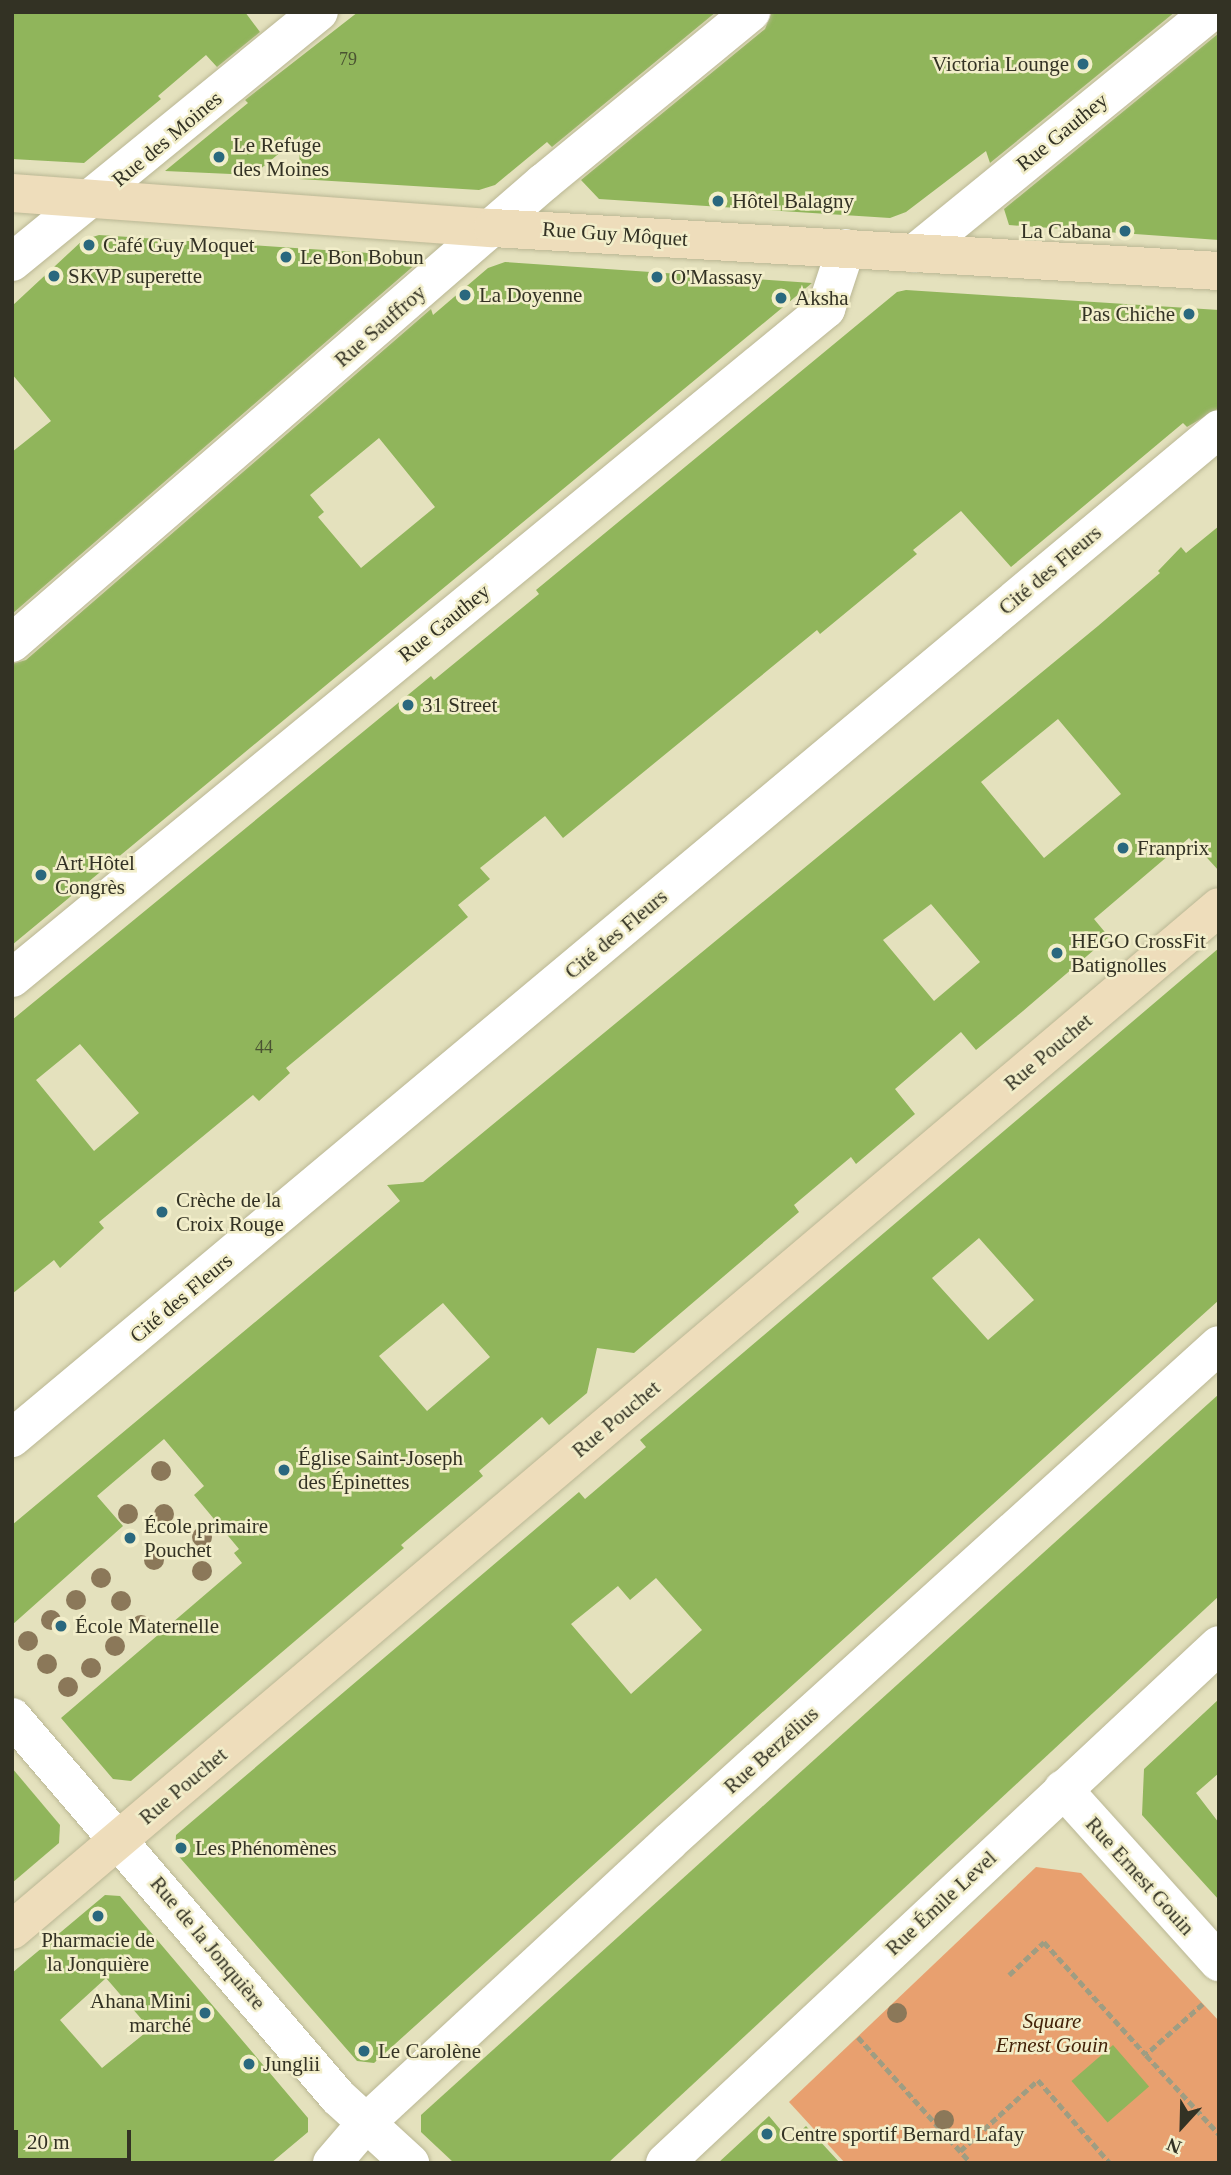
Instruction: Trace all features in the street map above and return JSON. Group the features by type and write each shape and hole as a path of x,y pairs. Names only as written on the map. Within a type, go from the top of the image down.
{"street":[{"name":"Rue des Moines","path":"12,262 97,198 319,12"},
{"name":"Rue Sauffroy","path":"12,643 494,228 751,12"},
{"name":"Rue Gauthey","path":"915,253 1210,12"},
{"name":"Rue Guy Môquet","path":"12,193 494,228 1219,271"},
{"name":"Rue Gauthey","path":"12,978 827,309 846,248"},
{"name":"Cité des Fleurs","path":"12,1438 1219,429"},
{"name":"Rue Pouchet","path":"12,1930 1219,907"},
{"name":"Rue Berzélius","path":"332,2163 368,2121 1219,1345"},
{"name":"Rue Émile Level","path":"665,2163 1219,1645"},
{"name":"Rue de la Jonquière","path":"15,1726 119,1839 338,2097 368,2121 411,2163"},
{"name":"Rue Ernest Gouin","path":"1063,1789 1219,1962"}],"path":[{"path":"1009,1975 1044,1942 1219,2134"},
{"path":"1146,2054 1203,2004"},
{"path":"858,2037 971,2163"},
{"path":"960,2151 1038,2080 1110,2163"}],"green space":[{"name":"Square Ernest Gouin","path":"1036,1867 1081,1873 1219,2021 1219,2163 845,2163 789,2102"}],"building":[{"path":"12,12 245,12 260,32 217,67 206,55 158,96 161,99 84,163 12,159"},
{"path":"358,12 716,12 552,147 547,142 495,185 479,190 299,179 300,136 253,175 165,171 248,103 245,100"},
{"path":"772,12 1175,12 990,163 986,151 906,212 890,218 599,199 581,180 765,29"},
{"path":"1219,33 1219,240 1009,225 1004,209"},
{"path":"99,235 414,256 417,263 12,614 12,452 51,421 12,374 12,306 83,240"},
{"path":"505,262 812,283 12,945 12,664 26,660 431,309 433,315 488,268","holes":["379,438 435,507 361,568 318,517 324,512 310,495"]},
{"path":"906,290 1219,310 1219,408 1187,427 1183,423 1011,567 961,511 913,550 917,554 820,634 817,630 563,838 545,816 480,868 490,879 458,905 468,917 286,1068 290,1073 259,1101 253,1095 99,1222 104,1228 60,1268 54,1260 12,1294 12,1020 431,676 434,680 539,594 536,590 897,292","holes":["80,1044 139,1113 94,1151 36,1080"]},
{"path":"1219,526 1219,871 1189,838 1094,919 1109,937 1023,1011 976,1050 961,1032 895,1089 915,1114 856,1164 851,1157 794,1205 799,1212 634,1353 597,1348 587,1393 549,1425 542,1417 479,1471 483,1476 401,1545 404,1548 131,1781 113,1779 61,1718 242,1563 234,1553 239,1549 194,1495 204,1486 164,1439 97,1496 123,1526 12,1625 12,1525 400,1201 387,1185 423,1182 1098,626 1160,573 1158,571 1181,547 1186,553","holes":["1058,719 1121,794 1044,858 981,782","931,904 980,962 934,1001 883,940","443,1303 490,1357 427,1411 379,1356"]},
{"path":"1219,948 1219,1300 374,2063 357,2061 175,1852 176,1835 579,1492 585,1499 646,1447 640,1440","holes":["979,1238 1034,1300 988,1340 932,1278","656,1578 702,1630 631,1694 571,1624 618,1586 630,1600"]},
{"path":"1219,1394 1219,1596 608,2163 454,2163 421,2132 421,2115"},
{"path":"1219,1699 1219,1773 1196,1793 1219,1823 1219,1900 1142,1815 1144,1769"},
{"path":"12,1768 60,1825 59,1843 12,1883"},
{"path":"105,1895 120,1896 308,2118 308,2132 271,2163 12,2163 12,1973","holes":["106,1978 150,2029 102,2068 60,2020"]},
{"path":"1113,2045 1149,2087 1108,2123 1071,2081"},
{"name":"Centre sportif Bernard Lafay","path":"769,2116 790,2141 806,2126 840,2163 718,2163"}],"place":[{"name":"Victoria Lounge","path":"1083,64"},
{"name":"Le Refuge des Moines","path":"219,157"},
{"name":"Hôtel Balagny","path":"718,201"},
{"name":"La Cabana","path":"1125,231"},
{"name":"Café Guy Moquet","path":"89,245"},
{"name":"Le Bon Bobun","path":"286,257"},
{"name":"SKVP superette","path":"54,276"},
{"name":"O'Massasy","path":"657,277"},
{"name":"La Doyenne","path":"465,295"},
{"name":"Aksha","path":"781,298"},
{"name":"Pas Chiche","path":"1189,314"},
{"name":"31 Street","path":"408,705"},
{"name":"Franprix","path":"1123,848"},
{"name":"Art Hôtel Congrès","path":"41,875"},
{"name":"HEGO CrossFit Batignolles","path":"1057,953"},
{"name":"Crèche de la Croix Rouge","path":"162,1212"},
{"name":"Église Saint-Joseph des Épinettes","path":"284,1470"},
{"name":"École primaire Pouchet","path":"130,1538"},
{"name":"École Maternelle","path":"61,1626"},
{"name":"Les Phénomènes","path":"181,1848"},
{"name":"Pharmacie de la Jonquière","path":"98,1916"},
{"name":"Ahana Mini marché","path":"205,2013"},
{"name":"Le Carolène","path":"364,2051"},
{"name":"Junglii","path":"249,2064"},
{"name":"Centre sportif Bernard Lafay","path":"767,2134"}]}
